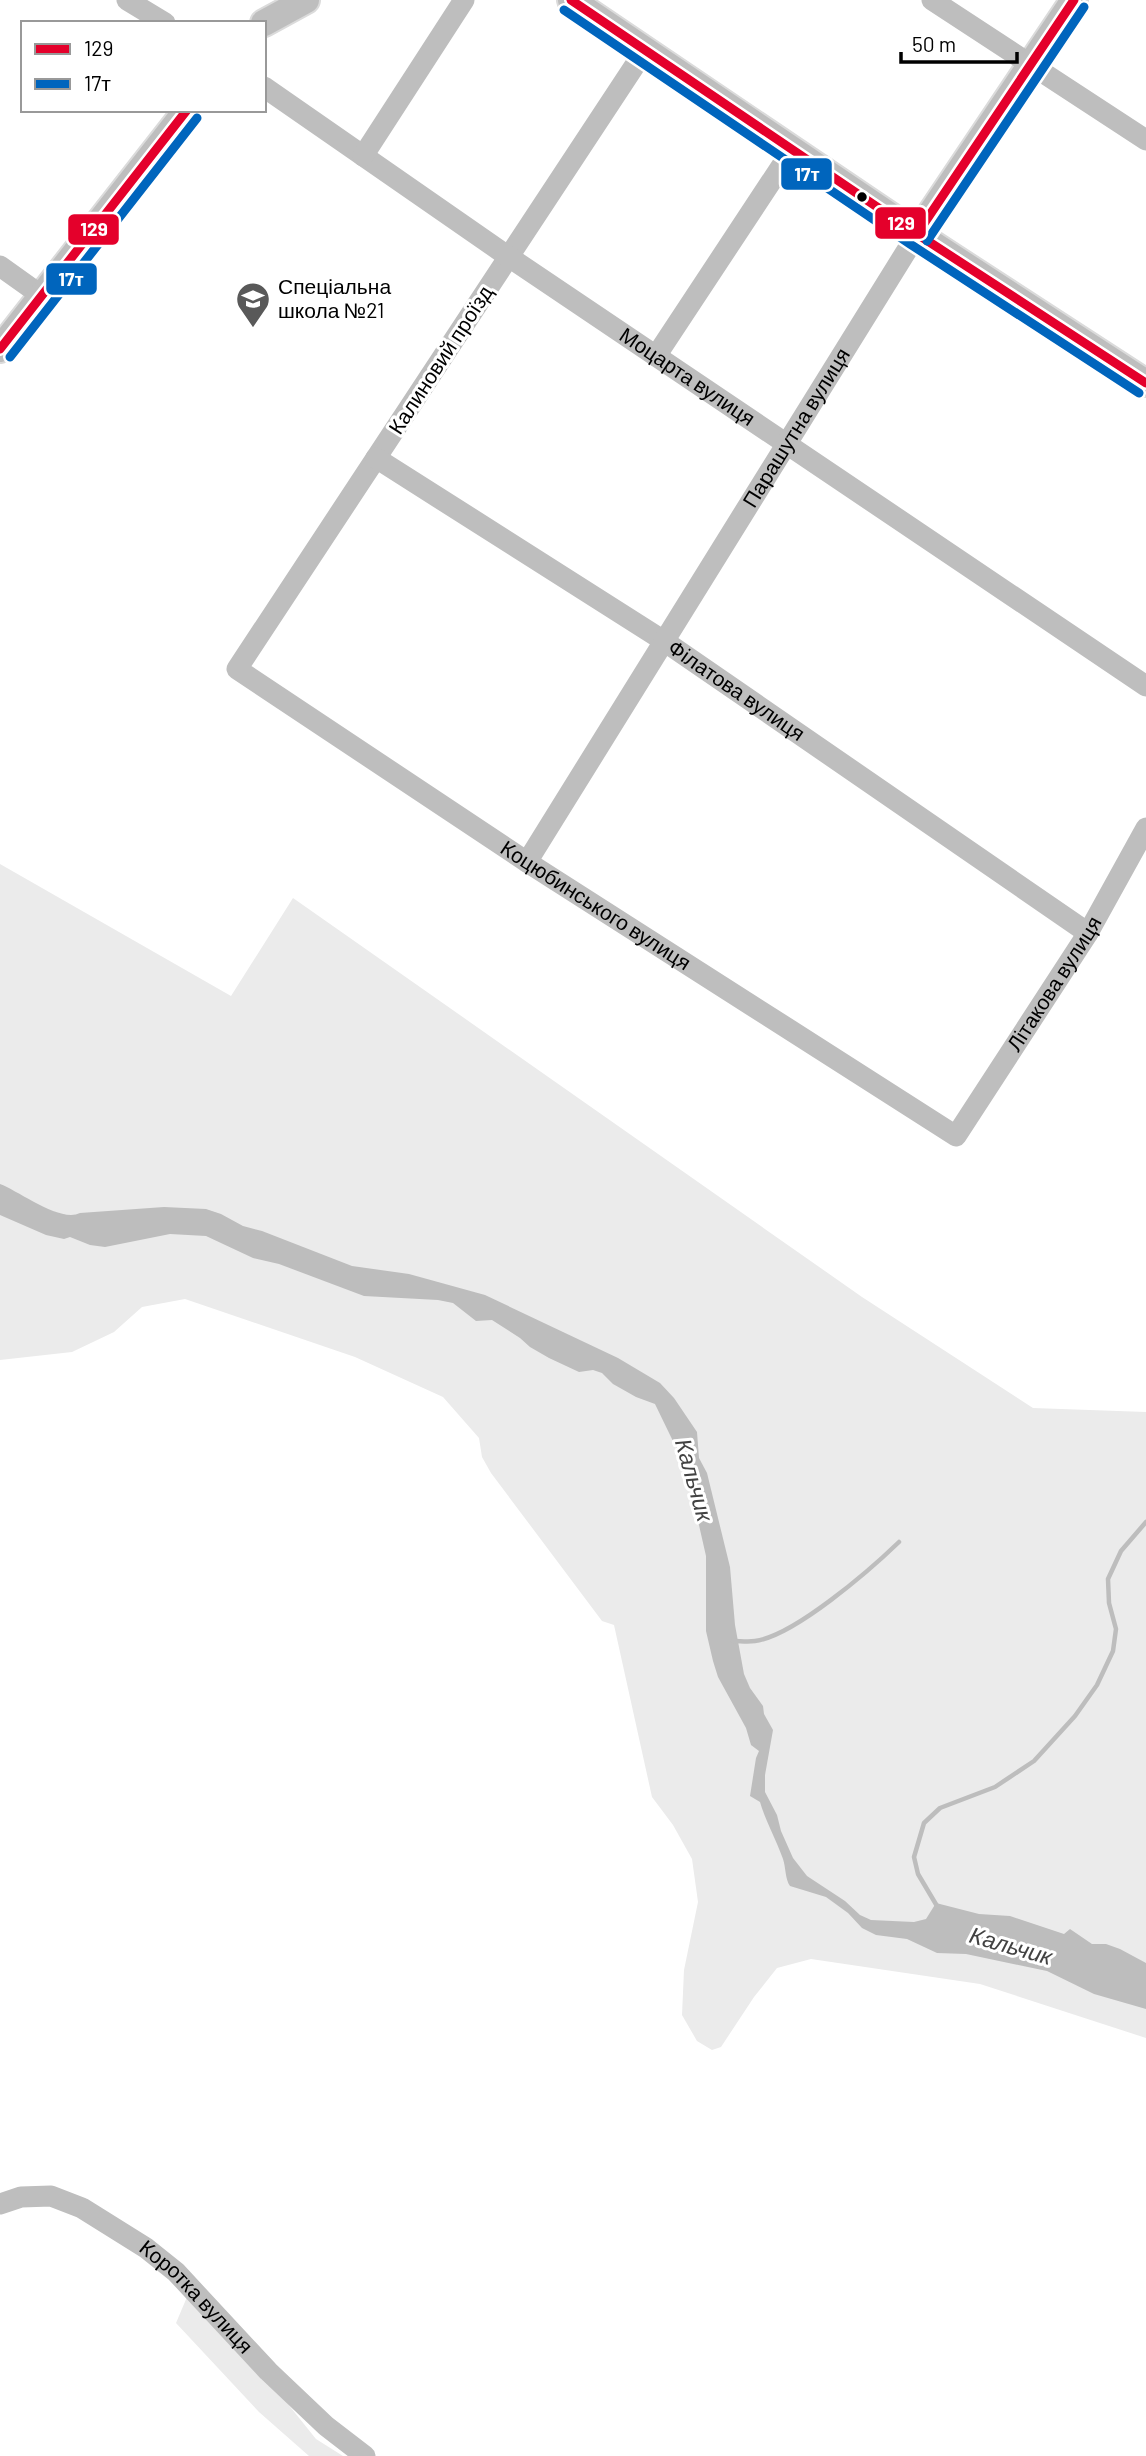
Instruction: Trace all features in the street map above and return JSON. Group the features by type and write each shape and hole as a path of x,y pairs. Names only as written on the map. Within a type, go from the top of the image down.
{"main road":[{"path":"266,22 306,0"},
{"path":"571,0 917,234 1146,383"},
{"name":"Парашутна вулиця","path":"917,234 1074,0"},
{"path":"0,349 185,112"}],"street":[{"path":"127,0 162,21"},
{"path":"363,156 464,0"},
{"path":"932,0 1146,140"},
{"name":"Калиновий проїзд","path":"237,670 645,50"},
{"name":"Моцарта вулиця","path":"266,88 509,257 1146,686"},
{"path":"656,356 792,150"},
{"name":"Парашутна вулиця","path":"527,862 917,234"},
{"path":"0,266 42,296"},
{"name":"Філатова вулиця","path":"376,458 664,641 1088,933"},
{"name":"Коцюбинського вулиця","path":"237,670 527,862 956,1136"},
{"name":"Літакова вулиця","path":"956,1136 1088,933 1146,828"},
{"name":"Коротка вулиця","path":"0,2204 21,2197 51,2196 82,2208 146,2248 176,2272 268,2371 326,2426 365,2456"}],"shaded area":[{"path":"0,864 231,996 293,898 862,1297 1033,1408 1146,1412 1146,2038 980,1984 811,1959 777,1968 721,2047 712,2050 697,2041 682,2015 684,1970 698,1902 692,1859 673,1825 652,1797 614,1625 602,1621 491,1473 482,1457 479,1438 443,1397 355,1357 185,1299 142,1307 114,1332 72,1352 0,1360"},
{"path":"187,2297 267,2378 316,2439 343,2456 309,2456 259,2412 176,2323"}],"water":[{"name":"Кальчик","path":"0,1184 62,1214 164,1207 206,1209 243,1226 352,1266 409,1274 485,1295 618,1358 660,1383 674,1398 697,1432 699,1458 707,1473 730,1567 735,1625 744,1674 763,1706 764,1714 773,1730 765,1775 765,1792 793,1858 807,1876 845,1901 860,1915 871,1920 914,1922 926,1919 936,1903 979,1914 1010,1916 1064,1934 1070,1929 1092,1944 1106,1944 1120,1949 1146,1963 1146,2009 1094,1994 1047,1971 966,1954 937,1953 907,1939 876,1935 862,1928 848,1913 826,1897 790,1886 783,1859 760,1802 750,1796 759,1751 751,1745 746,1728 718,1677 713,1661 706,1631 706,1556 686,1468 655,1404 613,1384 602,1373 593,1370 579,1372 549,1358 492,1320 476,1321 453,1303 364,1296 279,1264 253,1258 206,1236 170,1234 105,1247 90,1245 70,1237 64,1239 46,1235 0,1215"}],"waterway":[{"path":"937,1906 918,1874 914,1857 924,1823 940,1808 995,1787 1034,1761 1075,1716 1097,1685 1113,1651 1116,1629 1109,1603 1108,1579 1121,1551 1146,1522"},
{"path":"733,1641 755,1641 790,1627 831,1600 899,1542"}],"transit line":[{"name":"129","path":"571,0 917,234 1146,383"},
{"name":"129","path":"917,234 1074,0"},
{"name":"17т","path":"927,241 1084,7"},
{"name":"17т","path":"564,10 910,244 1139,393"},
{"name":"129","path":"0,349 185,112"},
{"name":"17т","path":"10,357 197,118"}],"place":[{"name":"Спеціальна школа №21","path":"253,329"}]}
